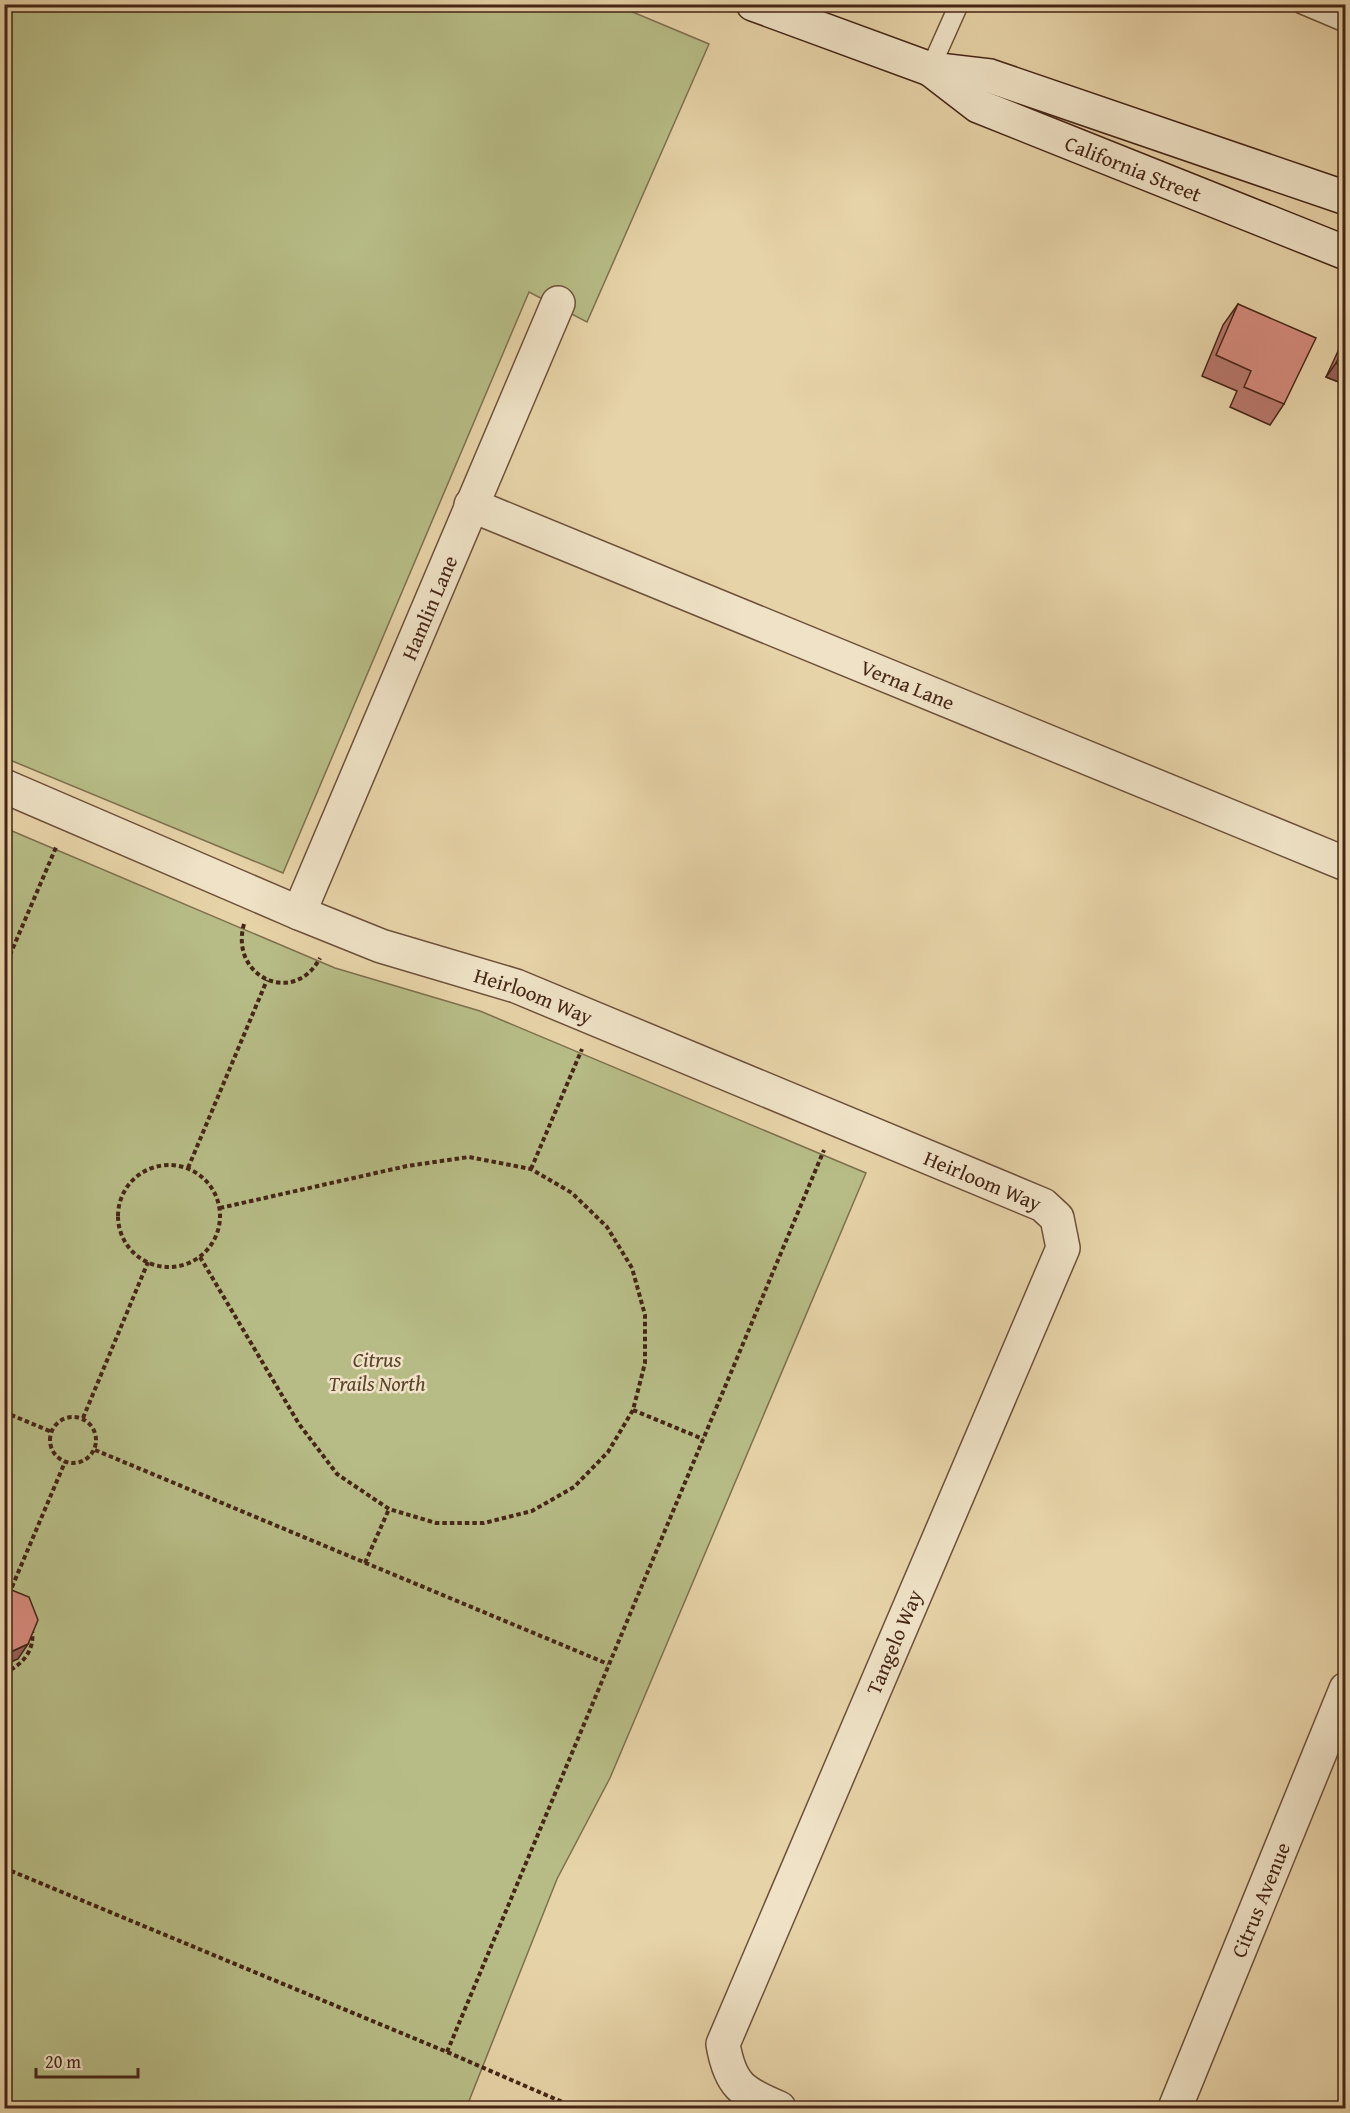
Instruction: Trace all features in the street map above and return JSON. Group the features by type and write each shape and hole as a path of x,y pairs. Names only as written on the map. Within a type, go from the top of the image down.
{"street":[{"name":"California Street","path":"753,4 930,69 990,76 1346,198"},
{"name":"California Street","path":"930,69 978,106 1346,253"},
{"name":"Hamlin Lane","path":"299,913 558,303"},
{"name":"Verna Lane","path":"471,505 1346,864"},
{"name":"Heirloom Way","path":"4,786 381,946 516,986 1043,1205 1057,1218"},
{"name":"Tangelo Way","path":"779,2109 745,2094 726,2066 723,2044 1062,1248 1057,1218"},
{"name":"Citrus Avenue","path":"1175,2109 1346,1689"}],"lane":[{"path":"930,69 959,4"},
{"path":"1301,4 1346,23"}],"path":[{"path":"4,969 57,845"},
{"path":"244,924 241,936 244,956 256,973 267,980 280,983 299,979 315,968 321,956"},
{"path":"188,1168 267,980"},
{"path":"531,1169 582,1049"},
{"path":"447,2052 824,1150"},
{"path":"200,1257 299,1424 330,1466 337,1474 389,1509 435,1522 484,1523 532,1511 574,1487 608,1452 633,1410 645,1353 645,1315 632,1268 607,1227 586,1206 572,1193 531,1169 469,1157 407,1166 220,1208"},
{"path":"171,1164 188,1168 210,1184 220,1208 216,1236 200,1257 175,1267 148,1262 133,1253 123,1238 118,1221 122,1195 138,1174 154,1166 171,1164"},
{"path":"83,1418 148,1262"},
{"path":"633,1410 703,1439"},
{"path":"4,1412 52,1432"},
{"path":"68,1417 83,1418 90,1422 96,1435 95,1450 85,1460 65,1462 54,1453 50,1439 52,1432 55,1425 68,1417"},
{"path":"95,1450 608,1664"},
{"path":"13,1601 6,1597 65,1462"},
{"path":"365,1563 389,1509"},
{"path":"4,1673 24,1661 33,1638 32,1625"},
{"path":"4,1868 447,2052 576,2109"}],"green space":[{"path":"4,5 616,5 709,44 587,322 529,292 283,873 5,758"},
{"name":"Citrus Trails North","path":"5,828 335,968 480,1011 866,1173 610,1778 557,1879 467,2106 473,2108 5,2108"}],"building":[{"path":"1238,304 1316,338 1284,404 1244,387 1251,371 1216,355"},
{"path":"1346,342 1346,367 1336,363"},
{"path":"4,1587 29,1597 38,1620 28,1644 4,1655"}]}
